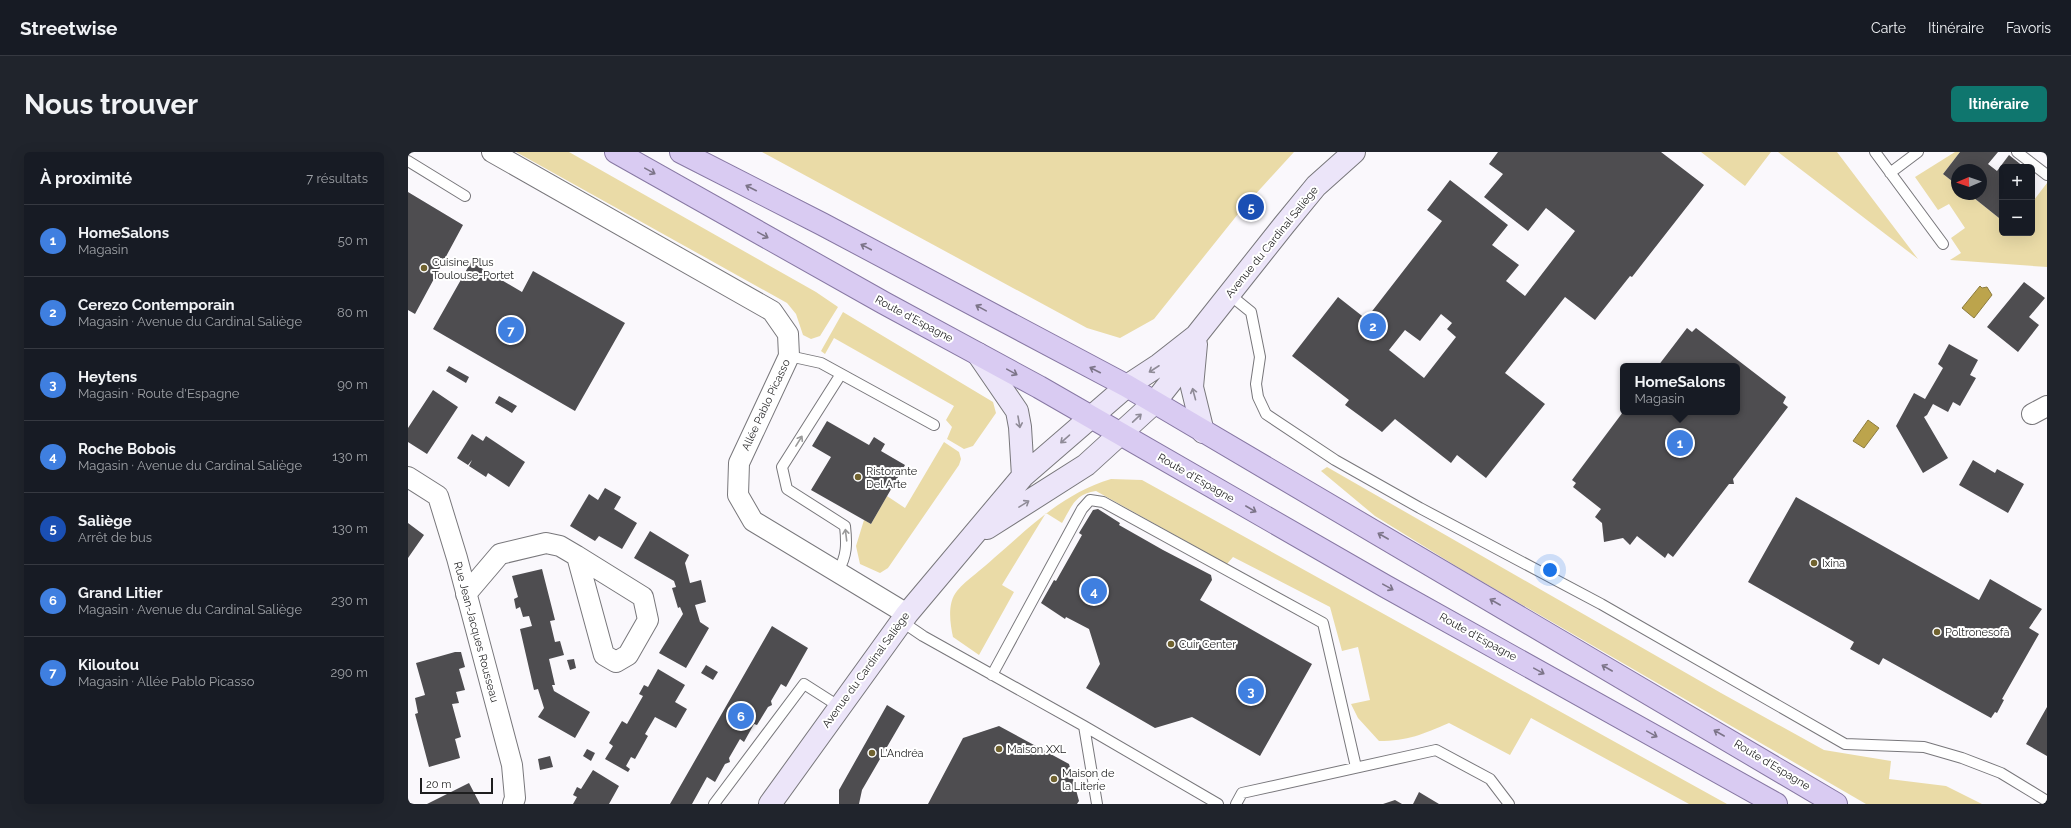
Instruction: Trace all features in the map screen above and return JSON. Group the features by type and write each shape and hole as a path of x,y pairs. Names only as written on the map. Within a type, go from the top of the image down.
{"main road":[{"name":"Route d'Espagne","path":"616,152 884,303 1091,417 1378,582 1776,804"},
{"name":"Route d'Espagne","path":"681,152 829,227 1127,386 1836,804"},
{"name":"Avenue du Cardinal Saliège","path":"770,804 904,617 967,540 1023,476 1127,386 1159,365 1196,336 1316,186 1354,152"},
{"path":"967,540 1086,465 1154,403 1173,378 1196,336"},
{"path":"1196,336 1192,387 1203,432"},
{"path":"978,354 1017,411 1020,427 1023,476"}],"street":[{"name":"Allée Pablo Picasso","path":"492,152 772,311 788,334 789,356 739,463 738,495 753,521 838,571 904,617"},
{"name":"Rue Jean-Jacques Rousseau","path":"408,477 438,496 512,764 513,804"},
{"path":"466,594 500,554 546,543 560,546 577,556 643,597 648,620 628,655 616,662 604,655 577,556"}],"lane":[{"path":"413,152 408,161 465,196"},
{"path":"1875,152 1943,244"},
{"path":"1890,173 1918,152"},
{"path":"2017,152 2047,175"},
{"path":"1230,295 1251,312 1260,357 1256,384 1258,397 1266,414 1335,460 1420,508 1601,604 1846,744 1924,747 1962,758 2001,773 2047,800"},
{"path":"789,356 821,363 934,425"},
{"path":"838,571 845,560 847,545 845,526 787,489 782,467 841,374"},
{"path":"992,675 1082,509 1090,500 1103,502 1323,623 1356,767"},
{"path":"904,617 992,675 1084,726 1218,804"},
{"path":"714,804 804,684 840,707"},
{"path":"1084,726 1097,804"},
{"path":"1236,804 1242,793 1436,750 1490,779 1509,804"}],"shaded area":[{"path":"516,152 569,152 816,292 838,307 820,336 811,339 803,335 796,314 787,303"},
{"path":"762,152 1294,152 1242,209 1154,319 1120,338 1087,328"},
{"path":"1701,152 1771,152 1745,186"},
{"path":"1778,152 1837,152 1918,259"},
{"path":"1955,152 1960,152 1943,174 1951,180 1951,200 1976,200 1999,218 1999,236 2035,236 2035,199 2047,183 2047,267 1950,260 1961,253 1951,238 1965,228 1949,204 1938,210 1915,177"},
{"path":"1980,286 1982,288 1987,287 1992,295 1974,318 1962,308"},
{"path":"843,312 993,402 996,413 973,446 964,449 947,439 952,427 946,420 954,406 834,338 825,354 821,351"},
{"path":"1868,420 1879,428 1864,448 1853,441"},
{"path":"944,442 959,452 961,459 959,465 888,568 880,573 860,564 856,546 864,520 871,524 887,496 905,508"},
{"path":"1327,467 1721,693 1824,750 1891,761 1889,779 1946,786 1982,804 1866,804 1464,571 1375,516 1321,471"},
{"path":"1111,479 1142,480 1727,804 1689,804 1531,718 1510,755 1449,723 1423,734 1399,740 1379,741 1358,718 1351,704 1370,700 1358,647 1342,651 1330,607 1233,557 1227,564 1096,491 1083,495 1079,498 1072,506 1062,523 1046,513 1077,493 1093,485"},
{"path":"1045,514 1002,585 1014,592 979,655 953,637 950,613 954,596 965,582"}],"building":[{"path":"1498,152 1661,152 1704,185 1632,277 1630,276 1595,320 1565,297 1505,373 1545,404 1486,478 1457,455 1451,463 1395,419 1382,432 1345,405 1349,400 1292,356 1338,297 1366,319 1442,221 1427,210 1450,180 1508,225 1492,245 1519,265 1506,281 1525,296 1575,231 1546,208 1528,231 1484,197 1503,174 1489,164","holes":["1441,314 1452,323 1447,329 1456,337 1424,378 1389,350 1405,330 1420,341"]},
{"path":"1960,152 1998,152 1988,164 1997,171 1999,168 1999,218 1976,200 1987,200 1987,164 1951,164 1951,180 1943,174"},
{"path":"2009,155 2020,164 2002,164"},
{"name":"Cuisine Plus Toulouse-Portet","path":"408,192 463,225 415,314 408,310"},
{"path":"471,262 522,292 533,271 625,323 575,411 433,329"},
{"path":"2024,282 2045,298 2029,317 2039,325 2018,352 1987,327"},
{"path":"1687,328 1692,332 1696,328 1786,397 1783,403 1788,407 1733,479 1734,484 1729,484 1673,557 1668,553 1665,558 1637,536 1630,545 1623,538 1604,542 1602,523 1595,517 1601,509 1573,487 1576,483 1572,480 1621,415 1740,415 1740,363 1660,363"},
{"path":"1949,344 1978,360 1970,375 1976,378 1960,406 1953,402 1948,412 1933,404 1927,415 1924,417 1948,458 1923,473 1896,426 1914,393 1925,399 1943,368 1938,364"},
{"path":"449,366 469,377 466,383 446,371"},
{"path":"433,390 458,407 427,454 408,442 408,428"},
{"path":"499,396 517,406 512,413 495,403"},
{"name":"Ristorante Del Arte","path":"827,421 869,445 874,437 885,444 881,451 905,465 871,524 811,490 831,457 812,446"},
{"path":"472,434 483,441 486,436 525,462 509,487 488,473 486,477 469,466 472,460 468,465 457,458"},
{"path":"1973,460 1995,473 1997,469 2024,484 2008,513 1959,485"},
{"path":"605,488 621,497 614,509 637,523 622,549 599,536 595,541 570,526 589,494 598,500"},
{"name":"Poltronesofà","path":"1796,497 1979,600 1990,579 2042,609 2029,628 2039,634 2002,699 2004,700 1997,713 1995,712 1991,718 1883,658 1879,665 1850,649 1854,642 1748,582"},
{"path":"1098,509 1120,523 1119,525 1211,575 1212,580 1200,600 1312,664 1260,756 1192,717 1155,728 1086,688 1100,664 1089,629 1066,617 1065,619 1041,603 1054,580 1056,581 1082,535 1079,533 1093,510"},
{"path":"408,523 424,535 408,558"},
{"path":"650,531 689,555 685,563 690,583 701,580 706,602 695,605 700,622 709,628 686,668 659,653 683,614 680,607 678,608 672,588 676,587 674,581 634,558"},
{"path":"542,569 555,620 550,621 555,642 560,641 564,655 549,659 555,685 552,685 554,691 590,712 575,738 538,717 544,708 538,689 534,690 520,629 532,626 529,616 523,617 520,607 516,609 514,599 518,597 512,576"},
{"path":"772,626 808,648 786,687 781,684 771,701 772,705 768,707 757,725 754,724 744,742 740,739 729,758 730,762 725,764 715,782 707,777 692,804 670,804"},
{"path":"455,652 461,652 465,667 459,669 465,690 456,692 459,703 452,704 461,737 455,739 460,758 429,767 415,714 418,713 415,698 425,695 416,663"},
{"path":"574,659 576,668 570,670 567,660"},
{"path":"706,665 718,672 713,680 701,673"},
{"path":"658,669 685,685 675,702 687,709 676,728 655,717 645,734 648,736 635,759 631,757 626,766 630,769 628,772 605,759 613,746 609,743 622,721 627,724 643,696 639,694 644,685 648,687"},
{"name":"L'Andréa","path":"887,705 905,716 862,790 859,804 839,804 839,790"},
{"path":"2047,707 2047,756 2026,744"},
{"path":"999,726 1069,764 1079,801 1077,804 928,804 963,738"},
{"path":"587,749 595,753 591,761 583,756"},
{"path":"550,756 553,767 540,770 538,759"},
{"path":"593,770 619,786 609,804 573,804 577,797 573,795 577,787 581,789"},
{"path":"469,783 480,804 427,804"},
{"path":"1419,792 1439,804 1413,804"},
{"path":"1395,800 1402,804 1383,804"}],"place":[{"name":"Saliège","path":"1251,207"},
{"name":"Cuisine Plus Toulouse-Portet","path":"424,268"},
{"name":"Cerezo Contemporain","path":"1373,326"},
{"name":"Kiloutou","path":"511,330"},
{"name":"HomeSalons","path":"1680,443"},
{"name":"Ristorante Del Arte","path":"858,477"},
{"name":"Ixina","path":"1814,563"},
{"name":"Roche Bobois","path":"1094,591"},
{"name":"Poltronesofà","path":"1937,632"},
{"name":"Cuir Center","path":"1171,644"},
{"name":"Heytens","path":"1251,691"},
{"name":"Grand Litier","path":"741,716"},
{"name":"Maison XXL","path":"999,749"},
{"name":"L'Andréa","path":"872,753"},
{"name":"Maison de la Literie","path":"1054,779"}]}
